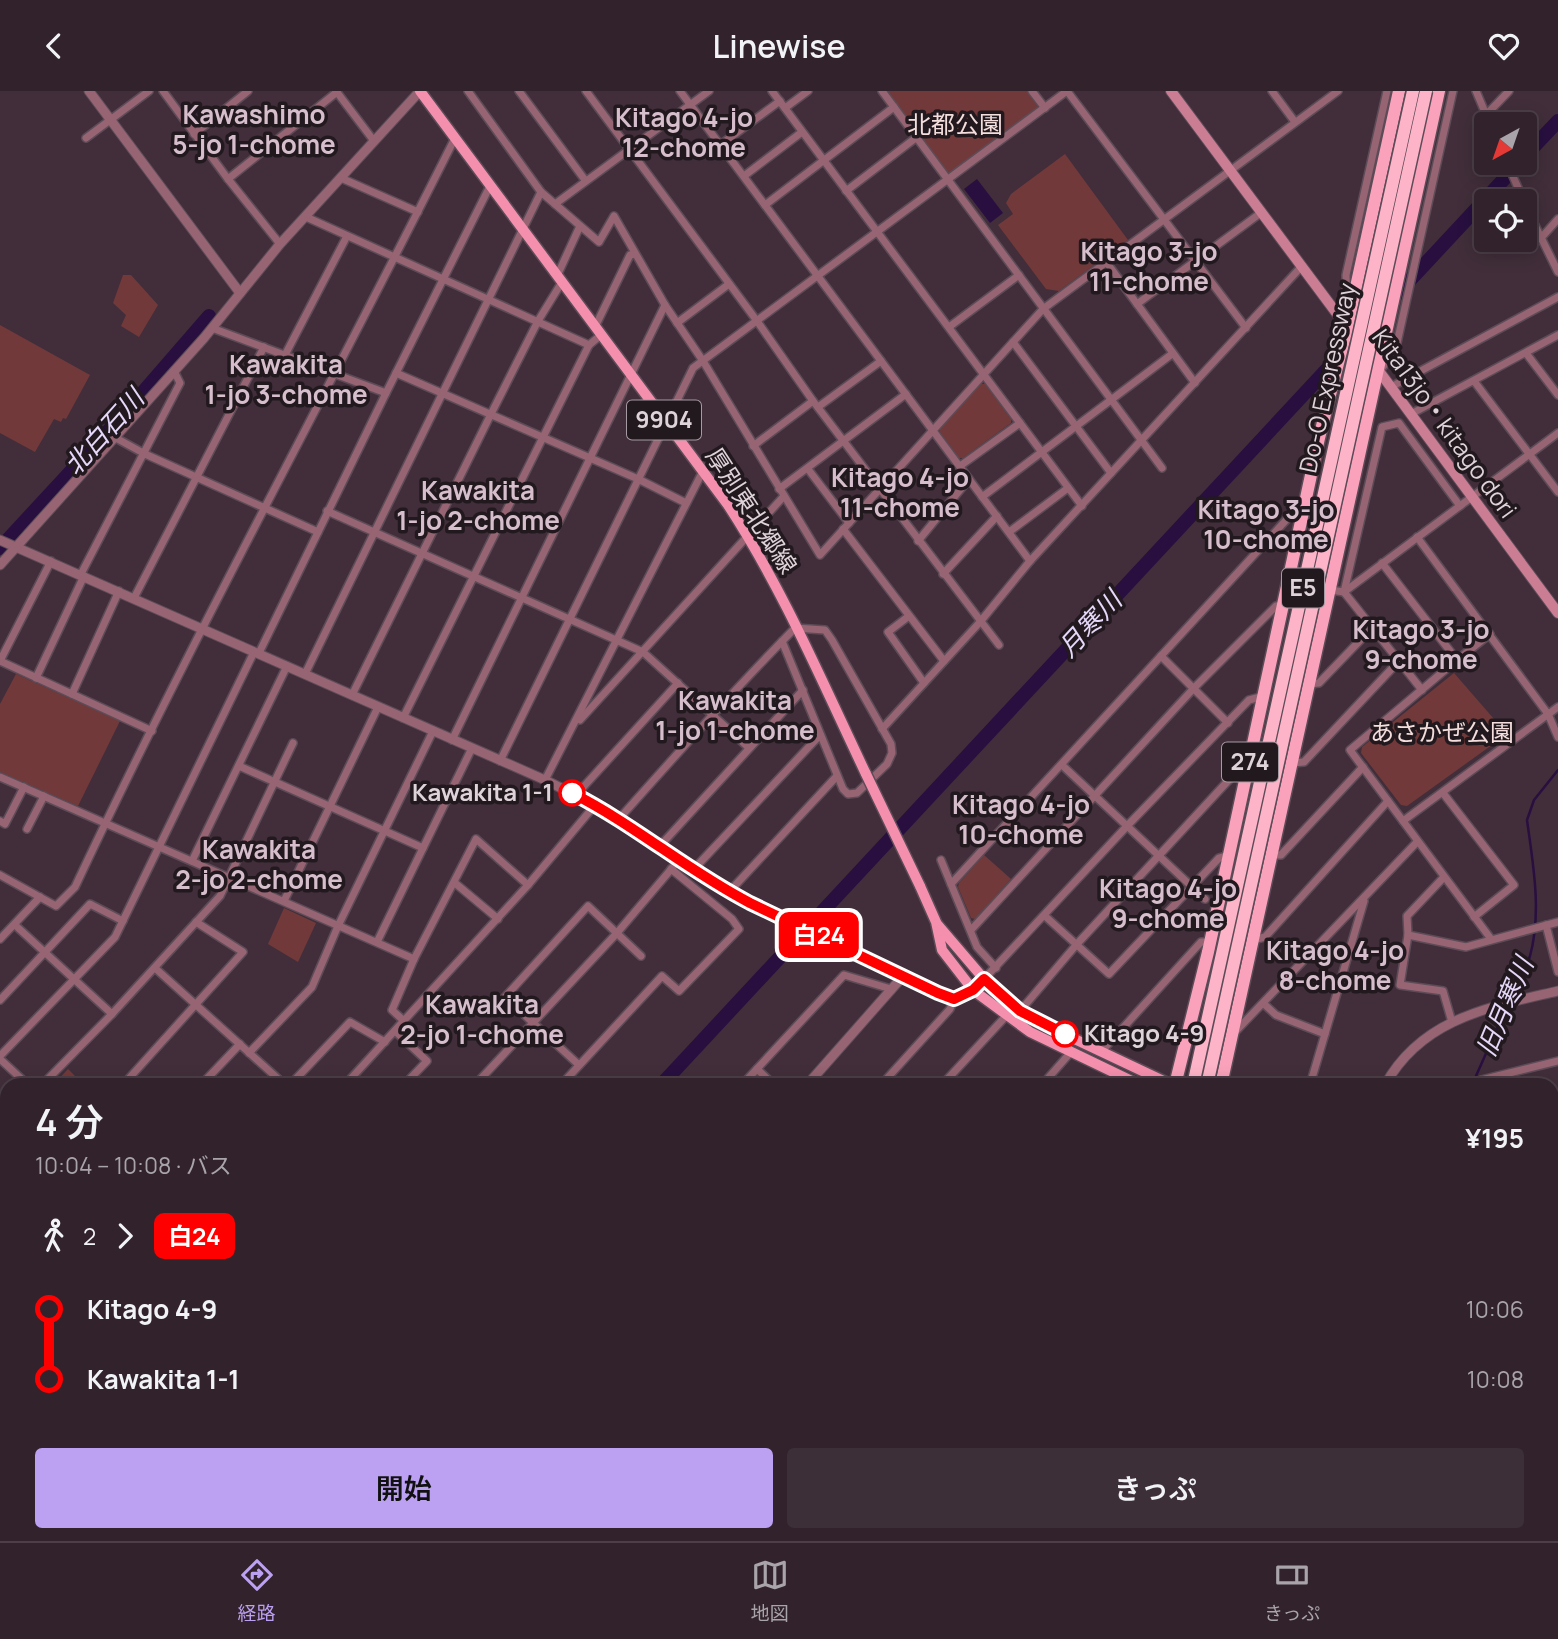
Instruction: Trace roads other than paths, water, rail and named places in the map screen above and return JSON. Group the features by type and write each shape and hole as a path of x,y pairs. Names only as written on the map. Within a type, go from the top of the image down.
{"highway":[{"name":"274","path":"1176,1078 1210,942 1319,438 1347,328 1399,91"},
{"name":"Do-O Expressway","path":"1195,1078 1413,91"},
{"name":"Do-O Expressway","path":"1209,1078 1426,91"},
{"name":"274","path":"1222,1078 1379,372 1448,92"}],"main road":[{"name":"厚別東北郷線","path":"420,91 703,471 748,536 920,886 936,922 942,950 973,990 1006,1016 1030,1032 1125,1078"},
{"name":"Kita13jo・kitago dori","path":"1171,91 1558,613"},
{"name":"厚別東北郷線","path":"936,922 984,979 1020,1011 1159,1078"}],"street":[{"path":"89,91 240,293"},
{"path":"86,138 149,91"},
{"path":"163,91 280,244"},
{"path":"194,134 248,91"},
{"path":"228,179 337,91 374,141"},
{"path":"0,565 13,545 174,371 280,244 420,91"},
{"path":"468,91 541,192 599,242 614,216 665,305 703,361 820,555 1043,309 1338,91"},
{"path":"519,91 585,180"},
{"path":"586,91 918,541 999,645"},
{"path":"680,91 1030,561"},
{"path":"555,204 709,91"},
{"path":"772,91 1082,506"},
{"path":"720,145 808,91"},
{"path":"882,91 1162,468"},
{"path":"1032,91 1045,108"},
{"path":"500,761 693,368 1067,91 1246,328"},
{"path":"1272,91 1295,123"},
{"path":"1347,328 1346,275 1387,91"},
{"path":"1476,91 1485,112"},
{"path":"1489,112 1509,91"},
{"path":"1379,372 1395,352 1448,92"},
{"path":"765,205 822,159 894,107"},
{"path":"744,176 802,132"},
{"path":"846,191 917,137"},
{"path":"0,875 56,906 75,887 201,628 455,138"},
{"path":"341,178 418,212"},
{"path":"21,1078 0,1057 115,937 158,846 490,186"},
{"path":"305,674 541,192"},
{"path":"1137,304 1262,212"},
{"path":"306,217 589,345"},
{"path":"1541,238 1558,219"},
{"path":"352,695 559,279 580,226"},
{"path":"1537,230 1558,272"},
{"path":"285,355 347,236"},
{"path":"403,718 541,436 598,331 630,255 635,254"},
{"path":"1107,263 1195,383"},
{"path":"882,729 980,622 1030,561 1302,266"},
{"path":"949,327 1019,275"},
{"path":"677,323 729,284"},
{"path":"1391,387 1558,297"},
{"path":"452,740 665,305"},
{"path":"212,328 386,393"},
{"path":"1411,414 1558,335"},
{"path":"1013,342 1111,473"},
{"path":"134,598 264,347"},
{"path":"1526,353 1558,395"},
{"path":"982,496 1172,354"},
{"path":"753,446 881,361"},
{"path":"36,678 82,575 180,383 174,371"},
{"path":"396,373 638,479 686,503"},
{"path":"1474,381 1558,492"},
{"path":"575,726 748,536 781,493 906,394"},
{"path":"960,466 1020,423"},
{"path":"1344,593 1382,427 1399,423 1460,506"},
{"path":"1344,593 1558,433"},
{"path":"114,437 145,454 318,532"},
{"path":"808,469 909,616 944,661"},
{"path":"545,780 575,726 703,471"},
{"path":"918,541 969,479"},
{"path":"1009,533 1068,488"},
{"path":"327,511 643,652 749,748"},
{"path":"943,574 997,516"},
{"path":"951,884 1288,519"},
{"path":"1417,537 1548,714 1558,737"},
{"path":"0,540 545,780 595,805 729,892 954,999"},
{"path":"51,561 0,661 152,731"},
{"path":"1382,563 1457,660"},
{"path":"1330,590 1344,593 1422,690"},
{"path":"72,694 118,591"},
{"path":"971,930 1194,688 1276,606 1284,605"},
{"path":"909,616 888,632 924,683"},
{"path":"618,820 713,714 782,641 795,628 825,630 891,744 892,753 887,764 857,793 853,795 843,789 782,641"},
{"path":"1309,684 1319,683 1372,628"},
{"path":"1490,634 1350,750 1491,939"},
{"path":"1161,656 1228,723"},
{"path":"1292,763 1304,762 1399,661"},
{"path":"192,861 287,667"},
{"path":"576,795 678,683"},
{"path":"659,847 803,690"},
{"path":"887,1078 950,1009 954,999 973,990 996,968 1128,825 1249,700 1264,696"},
{"path":"284,901 378,707"},
{"path":"1402,821 1558,707"},
{"path":"250,1053 312,987 338,926 433,731"},
{"path":"693,870 820,735"},
{"path":"49,1078 112,1014 220,896 293,743"},
{"path":"377,942 471,748"},
{"path":"1062,765 1205,899"},
{"path":"239,766 423,848"},
{"path":"1271,855 1281,855 1363,767"},
{"path":"1020,1011 1077,944 1239,769 1248,769"},
{"path":"0,777 414,959"},
{"path":"729,892 836,777"},
{"path":"0,821 5,824 24,787"},
{"path":"1443,793 1514,885 1474,916"},
{"path":"27,829 44,796"},
{"path":"1254,940 1265,937 1388,801"},
{"path":"352,1078 498,919 595,805"},
{"path":"404,1021 392,1010 414,959 476,839 528,885"},
{"path":"1231,1036 1418,842"},
{"path":"1045,916 1109,974 1219,858 1229,855"},
{"path":"481,1078 617,933 679,860"},
{"path":"941,860 977,947 996,968"},
{"path":"567,1078 662,976 679,991 739,929 732,919 671,869"},
{"path":"1444,877 1407,916 1408,935 1400,985 1443,991 1452,1022"},
{"path":"455,883 498,919"},
{"path":"0,939 40,897"},
{"path":"1312,1078 1365,898"},
{"path":"0,1000 90,904 123,921"},
{"path":"579,1065 505,997 588,906 641,955"},
{"path":"130,1078 243,953 196,922"},
{"path":"1408,935 1466,947 1558,922"},
{"path":"15,925 112,1014"},
{"path":"1542,926 1558,972"},
{"path":"1101,1052 1201,942 1210,942"},
{"path":"155,968 279,1078"},
{"path":"749,1078 844,975 891,989"},
{"path":"813,1078 904,975"},
{"path":"1390,1078 1410,1053 1430,1035 1452,1022 1483,1008 1558,991"},
{"path":"1264,1004 1276,1015 1325,1034"},
{"path":"948,1078 1006,1016"},
{"path":"294,1078 350,1023 385,1042"},
{"path":"395,1031 427,1061 411,1078"},
{"path":"208,1078 240,1044"},
{"path":"1048,1078 1071,1052"},
{"path":"1489,1078 1558,1061"},
{"path":"757,1069 767,1078"}],"waterway":[{"name":"月寒川","path":"1537,143 1558,121"},
{"name":"月寒川","path":"668,1078 1508,175"},
{"name":"北白石川","path":"0,548 124,414 209,316"},
{"name":"旧月寒川","path":"1510,1000 1530,956 1534,939 1536,905 1527,820 1534,800 1558,770"},
{"name":"旧月寒川","path":"1475,1078 1507,1006"}],"place":[{"name":"Kawakita 1-1","path":"572,793"},
{"name":"Kitago 4-9","path":"1065,1034"}],"district":[{"name":"Kawashimo 5-jo 1-chome","path":"254,130"},
{"name":"Kitago 4-jo 12-chome","path":"684,132"},
{"name":"Kitago 3-jo 11-chome","path":"1149,266"},
{"name":"Kawakita 1-jo 3-chome","path":"286,380"},
{"name":"Kitago 4-jo 11-chome","path":"900,492"},
{"name":"Kawakita 1-jo 2-chome","path":"478,506"},
{"name":"Kitago 3-jo 10-chome","path":"1266,524"},
{"name":"Kitago 3-jo 9-chome","path":"1421,644"},
{"name":"Kawakita 1-jo 1-chome","path":"735,716"},
{"name":"Kitago 4-jo 10-chome","path":"1021,820"},
{"name":"Kawakita 2-jo 2-chome","path":"259,864"},
{"name":"Kitago 4-jo 9-chome","path":"1168,904"},
{"name":"Kitago 4-jo 8-chome","path":"1335,966"},
{"name":"Kawakita 2-jo 1-chome","path":"482,1020"}],"park label":[{"name":"北都公園","path":"955,125"},
{"name":"あさかぜ公園","path":"1442,733"}]}
